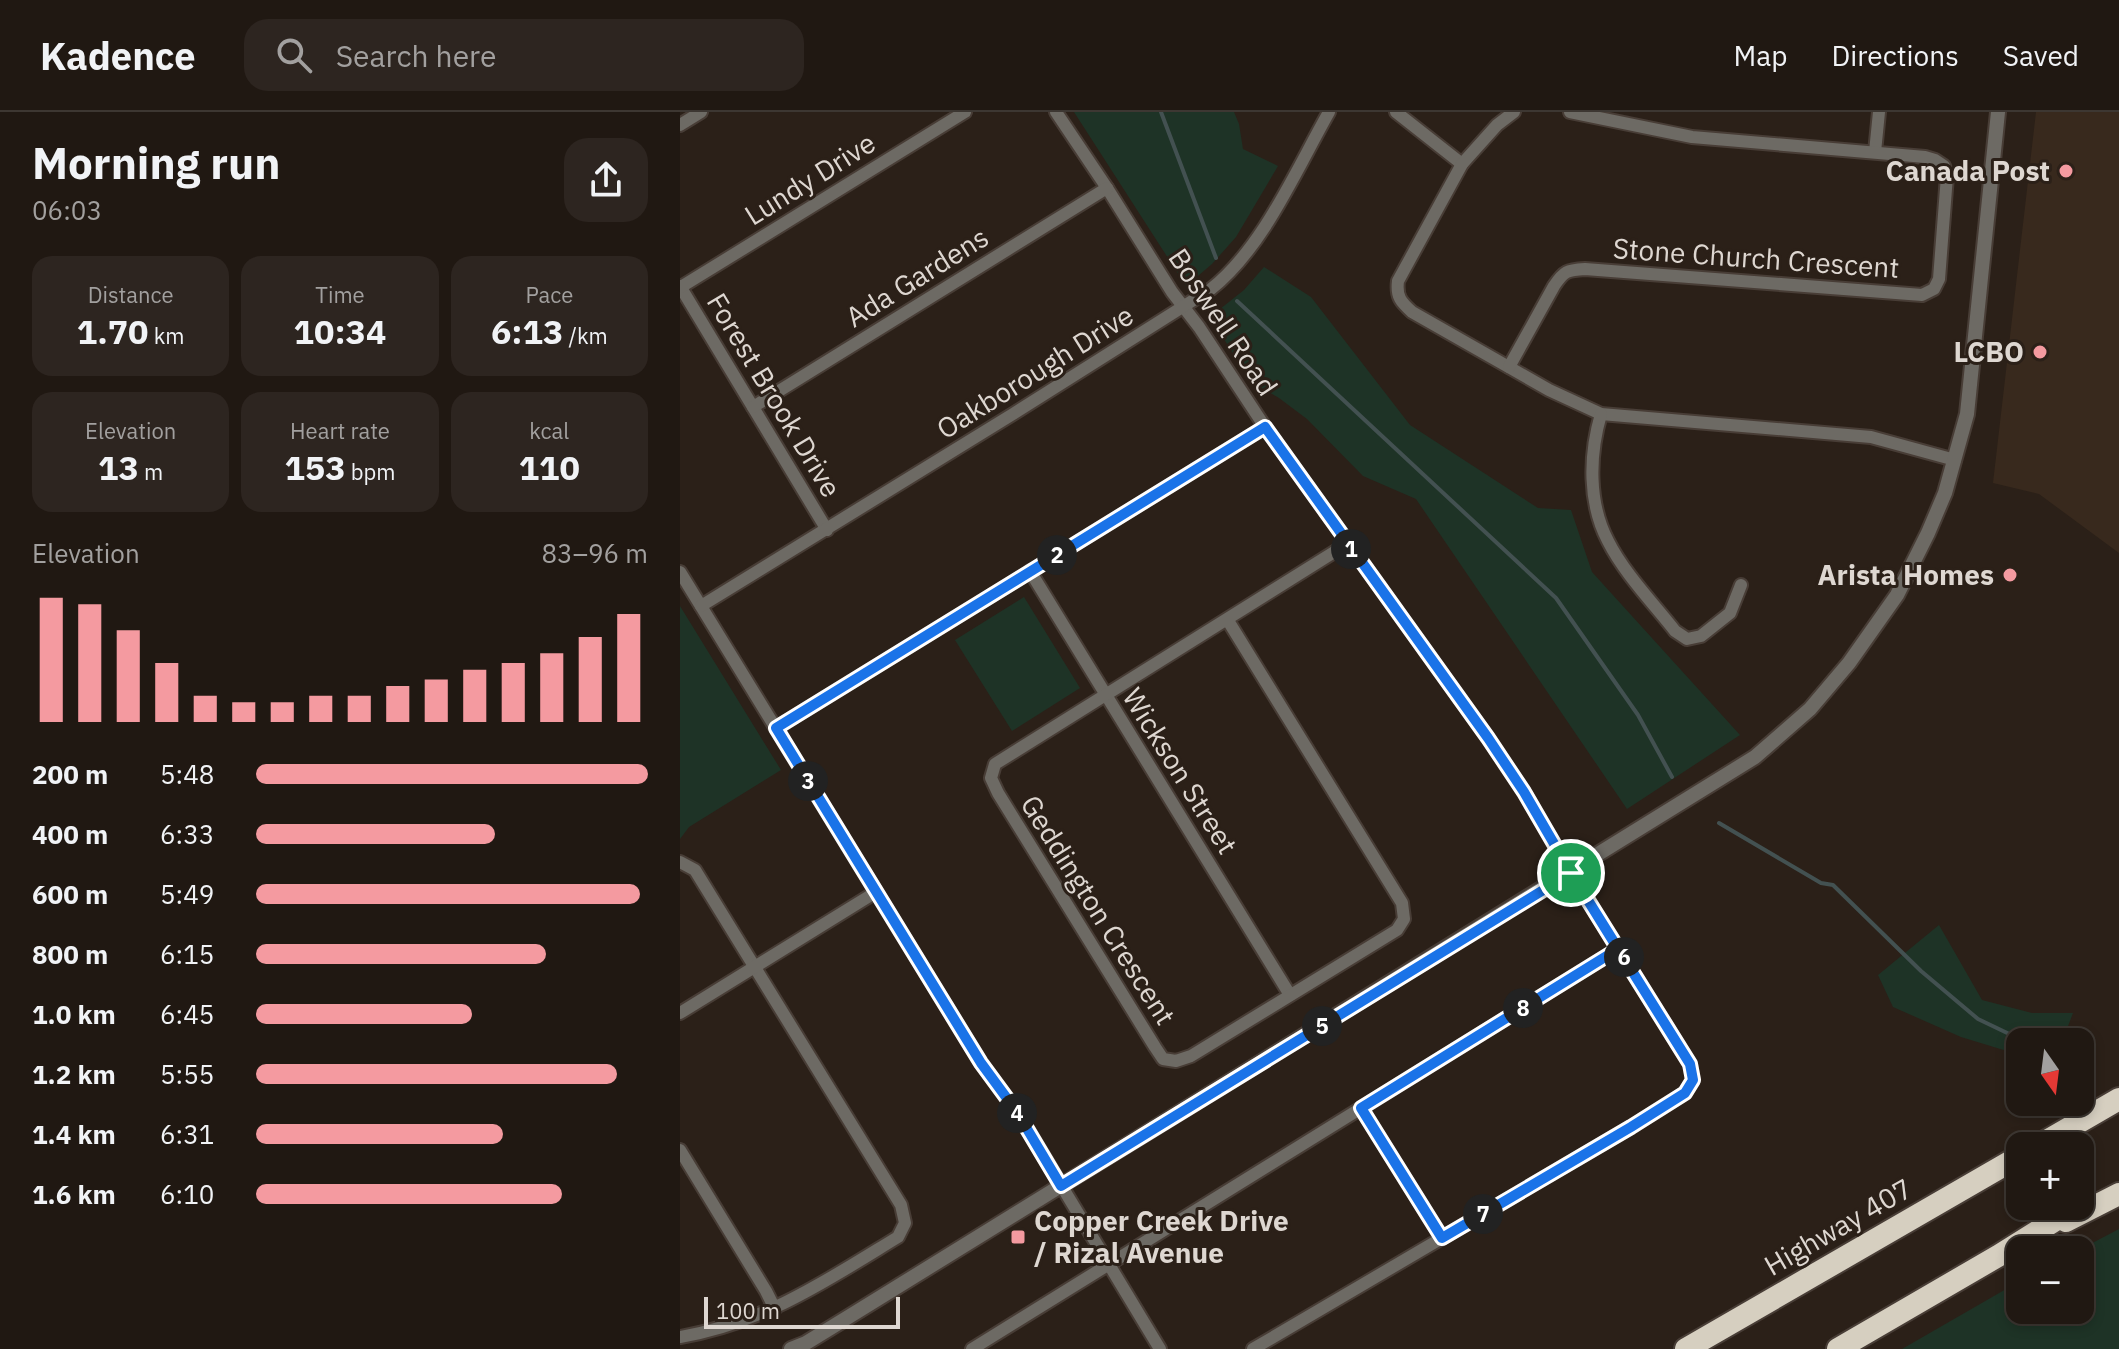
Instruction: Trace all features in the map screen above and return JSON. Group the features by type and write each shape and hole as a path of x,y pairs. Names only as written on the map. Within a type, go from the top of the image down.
{"highway":[{"path":"2062,1132 2119,1099"},
{"name":"Highway 407","path":"1686,1349 2006,1164"},
{"path":"2094,1196 2119,1180"},
{"path":"1998,1256 2119,1194"},
{"path":"1838,1349 2055,1220"}],"street":[{"path":"680,125 701,112"},
{"name":"Lundy Drive","path":"680,287 965,112"},
{"name":"Boswell Road","path":"1056,112 1172,292 1524,792 1690,1064 1693,1080 1685,1093 1442,1238"},
{"name":"Oakborough Drive","path":"701,606 1184,308 1221,281 1252,246 1329,112"},
{"path":"1396,112 1462,164"},
{"path":"1514,112 1497,125 1462,164 1398,281 1396,291 1400,302 1412,312 1571,401 1601,414 1871,437 1955,460"},
{"name":"Stone Church Crescent","path":"1509,367 1554,286 1569,270 1922,295 1934,289 1939,279 1947,176 1944,166 1935,160 1692,137 1570,112"},
{"path":"1875,152 1879,112"},
{"path":"791,1349 817,1336 1571,873 1755,757 1810,709 1849,663 1897,595 1945,493 1967,414 1998,112"},
{"name":"Ada Gardens","path":"753,407 1107,188"},
{"name":"Forest Brook Drive","path":"680,287 827,530"},
{"path":"1601,414 1593,494 1602,526 1620,561 1675,631 1687,639 1701,636 1730,613 1741,585"},
{"path":"776,728 1265,427"},
{"name":"Geddington Crescent","path":"1227,619 1402,903 1404,919 1397,930 1191,1056 1176,1061 1163,1059 1006,806 991,778 995,764 1105,694 1347,544"},
{"name":"Wickson Street","path":"1030,571 1290,995"},
{"path":"680,572 981,1063 1017,1112 1160,1349"},
{"path":"680,862 695,870 905,1216 898,1237 810,1291 775,1309 725,1327 680,1337"},
{"path":"680,1013 876,892"},
{"path":"972,1349 1618,949"},
{"path":"1253,1349 1442,1238 1361,1108"},
{"path":"680,1150 775,1309"}],"shaded area":[{"path":"2036,112 2119,112 2119,553 2039,494 1993,483"}],"green space":[{"path":"1074,112 1234,112 1243,149 1278,166 1236,237 1212,264 1186,286"},
{"path":"1264,267 1311,297 1410,425 1538,508 1571,510 1592,572 1740,735 1627,809 1416,499 1363,476 1307,419 1251,382 1210,317 1244,290"},
{"path":"1024,597 1080,688 1012,731 955,640"},
{"path":"680,606 781,770 689,827 680,839"},
{"path":"1939,925 1982,1000 2032,1013 2073,1013 2067,1028 2006,1028 2006,1051 1961,1037 1893,1007 1878,975"},
{"path":"2119,1229 2119,1349 1902,1349 2006,1289 2006,1324 2094,1324 2094,1242"}],"waterway":[{"path":"1161,112 1216,258"},
{"path":"1237,301 1556,598 1638,715 1672,777"},
{"path":"1719,823 1821,883 1833,885 1921,971 1978,1019 2006,1032"}],"place":[{"name":"Canada Post","path":"2066,171"},
{"name":"LCBO","path":"2040,352"},
{"name":"Arista Homes","path":"2010,575"},
{"name":"Copper Creek Drive / Rizal Avenue","path":"1018,1237"}],"route":[{"path":"1571,873 1488,738 1265,427 776,728 981,1063 1017,1112 1061,1186 1571,873 1690,1064 1693,1080 1685,1093 1631,1127 1442,1238 1361,1108 1618,949 1571,873"}]}
